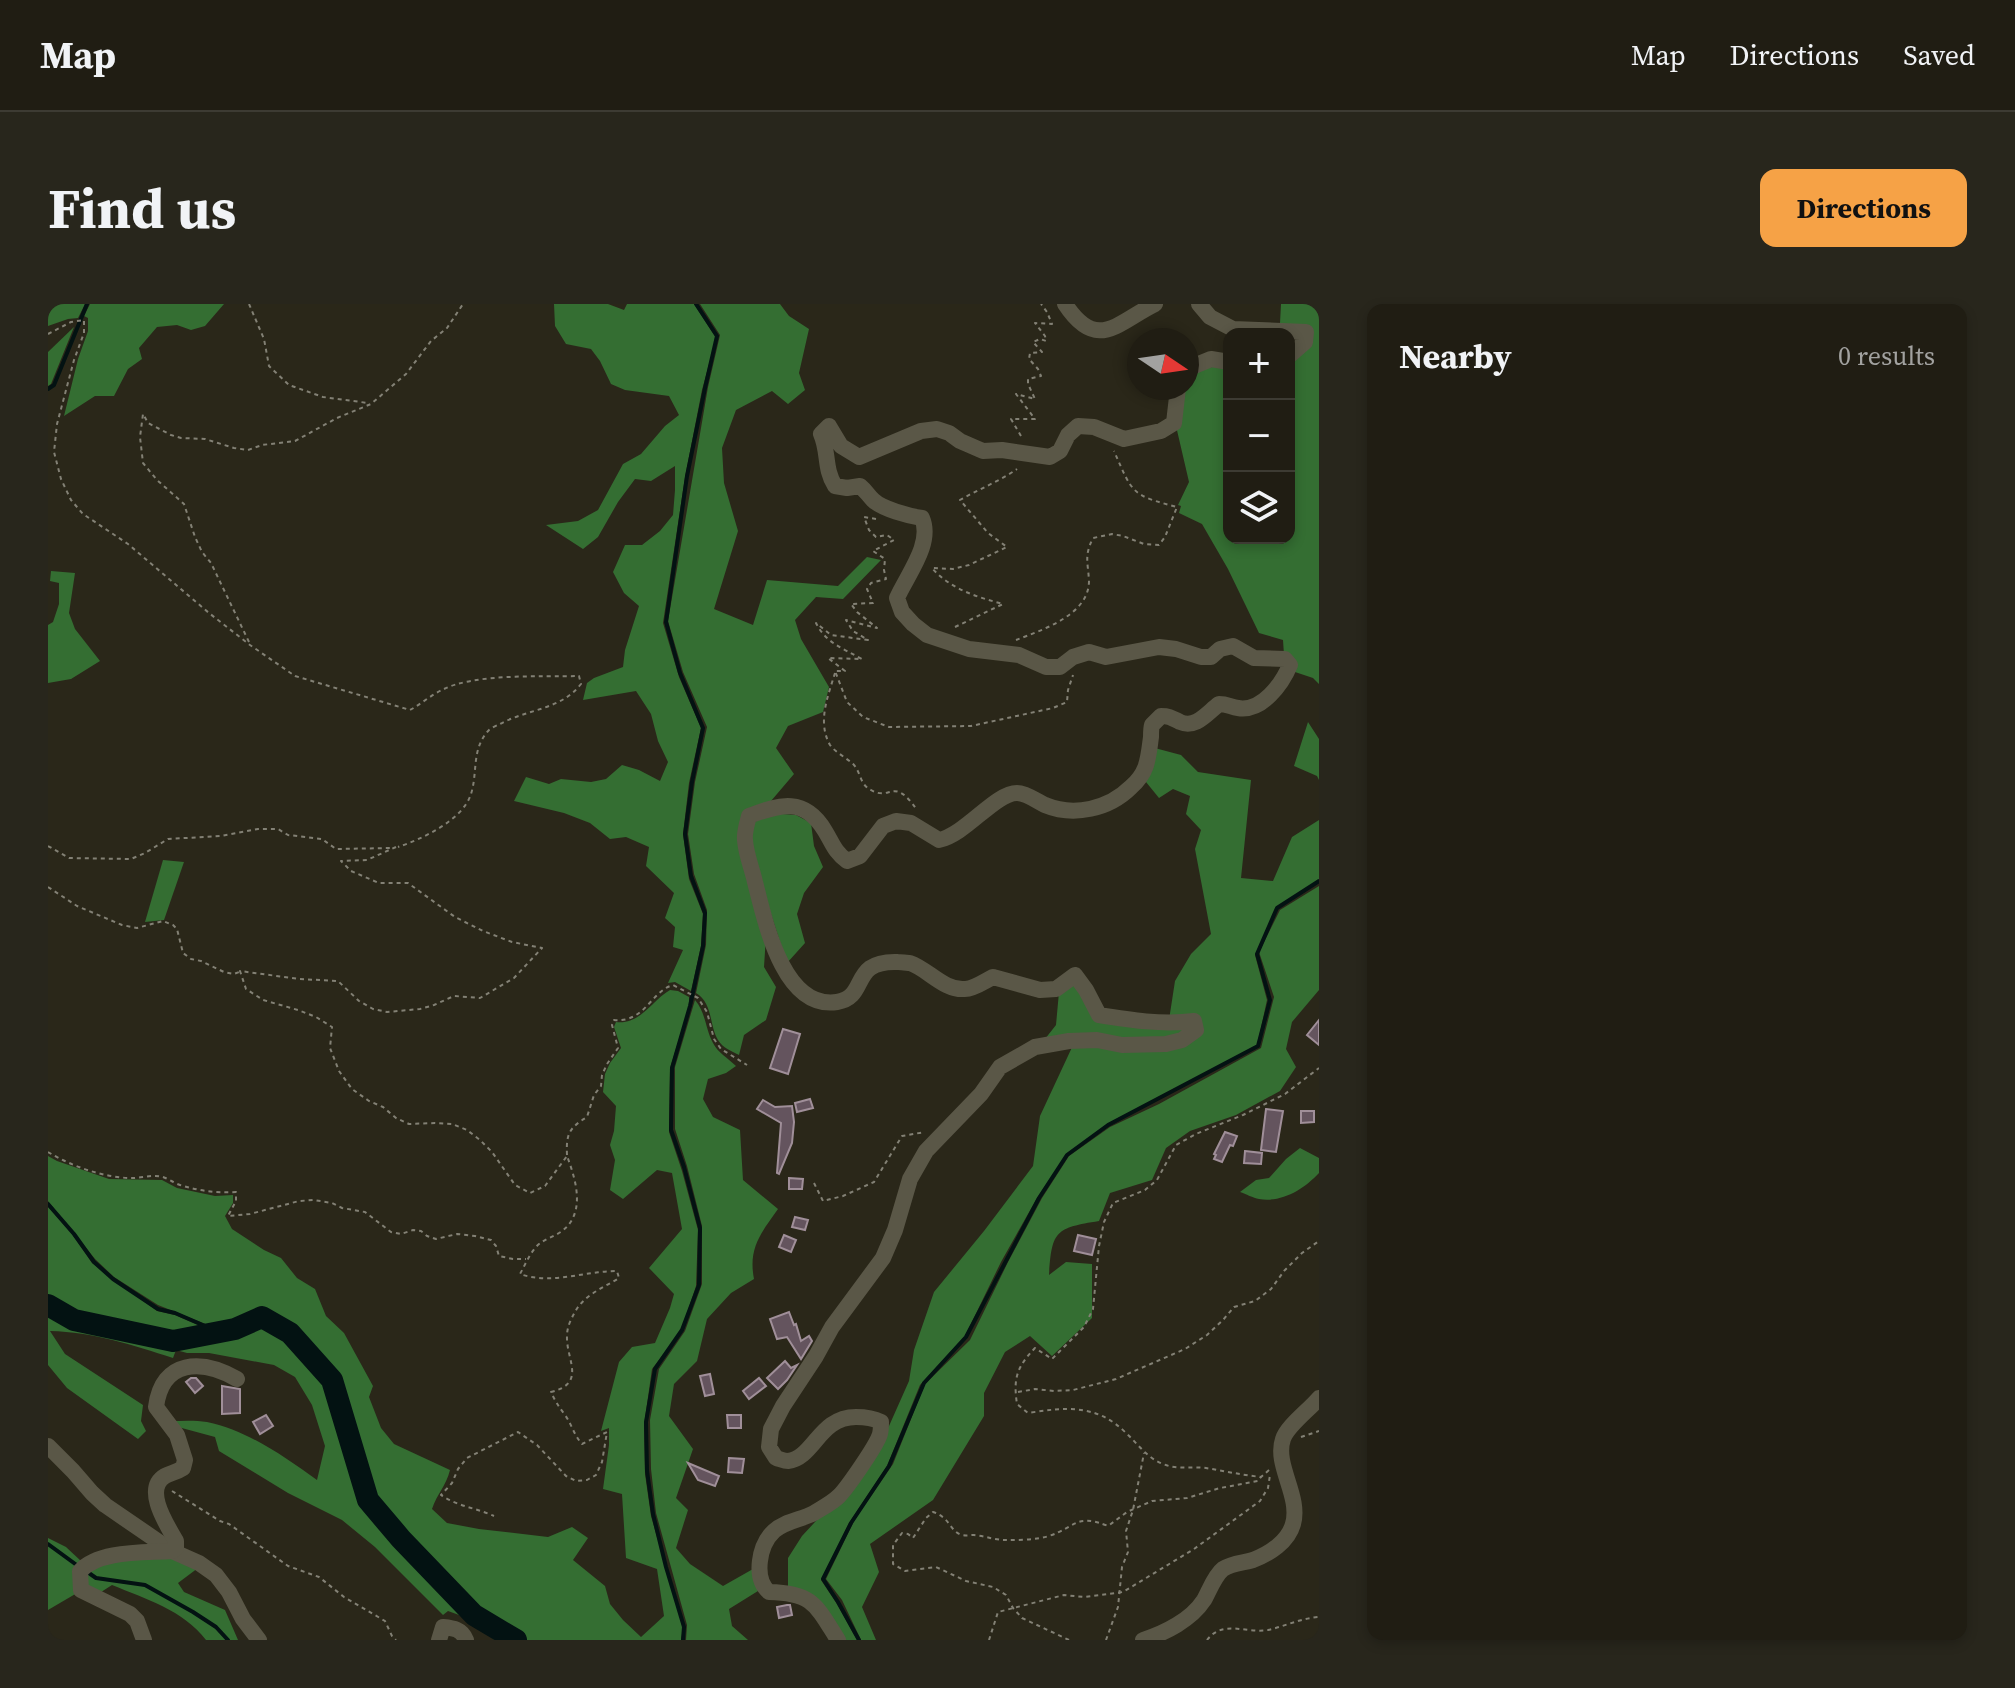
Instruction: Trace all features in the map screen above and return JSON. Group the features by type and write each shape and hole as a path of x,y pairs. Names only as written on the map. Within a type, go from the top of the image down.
{"street":[{"path":"1065,304 1087,328 1105,330 1117,327 1155,304"},
{"path":"1199,304 1210,317 1231,328"},
{"path":"1295,332 1306,332 1305,342 1295,351"},
{"path":"1199,364 1211,359 1223,361"},
{"path":"838,1640 814,1604 803,1596 769,1592 762,1586 759,1570 763,1549 773,1531 810,1515 841,1494 870,1453 880,1434 881,1422 873,1418 842,1418 829,1426 803,1453 788,1461 776,1458 769,1447 771,1429 832,1327 883,1258 910,1179 926,1151 981,1094 1000,1067 1035,1047 1097,1040 1122,1045 1166,1044 1182,1040 1196,1030 1194,1021 1158,1023 1099,1015 1075,975 1056,989 1040,990 993,977 966,989 939,981 910,963 890,962 873,965 862,975 856,991 840,1002 818,1002 799,990 778,957 760,904 744,837 749,816 783,805 803,808 818,820 836,853 847,861 860,856 883,826 896,821 911,823 939,840 949,838 1012,793 1022,793 1054,809 1092,810 1129,790 1143,775 1148,761 1152,724 1161,716 1172,716 1183,724 1195,724 1219,704 1249,708 1274,692 1284,681 1290,665 1285,659 1254,658 1233,646 1220,649 1211,657 1159,647 1106,657 1089,652 1073,657 1060,667 1046,667 1019,655 969,649 927,635 902,612 897,598 923,544 926,527 922,518 874,502 860,486 835,486 829,477 826,446 821,434 829,426 841,446 859,457 921,431 937,429 971,448 983,451 1002,450 1050,457 1060,451 1068,435 1078,426 1094,427 1124,439 1161,431 1174,423 1177,400"},
{"path":"144,1640 137,1621 130,1614 81,1590 80,1571 99,1557 172,1551 176,1548 176,1541 156,1495 156,1485 164,1476 183,1468 185,1460 177,1435 156,1407 158,1392 163,1382 179,1369 191,1366 212,1367 237,1379"},
{"path":"1143,1640 1187,1618 1201,1604 1221,1570 1265,1554 1278,1546 1288,1534 1294,1523 1294,1509 1282,1456 1282,1440 1289,1428 1319,1398"},
{"path":"48,1446 105,1505 172,1551 216,1575 259,1640"},
{"path":"439,1640 443,1627 455,1628 466,1640"}],"path":[{"path":"249,304 264,339 269,366 289,385 323,397 371,404"},
{"path":"250,645 211,563 202,552 184,504 143,463 140,437 143,414 148,423 171,435 205,439 234,448 248,450 295,441 371,404 406,374 431,341 447,328 463,304"},
{"path":"946,630 1003,604 962,591 941,579 932,568 961,567 1007,547 988,533 960,500 1018,468 1024,453 1020,434 1011,419 1035,419 1016,394 1035,399 1028,379 1041,376 1029,359 1030,353 1042,352 1033,342 1040,339 1046,341 1035,323 1052,324 1041,304"},
{"path":"48,334 71,322 84,320 84,333 57,424 54,452 61,479 71,500 83,514 128,544 209,613 295,676 410,710 440,690 473,680 579,676 581,684 572,696 545,708 512,717 490,729 477,748 471,793 464,809 448,821 415,841 367,860 341,861 365,879 379,883 408,883 455,917 483,931 512,942 542,948 514,978 480,998 454,996 434,1005 387,1012 359,1001 338,981 224,972 183,953 177,929 173,925 163,921 137,928 122,925 77,906 48,887"},
{"path":"995,652 1072,612 1085,598 1089,584 1086,552 1093,538 1112,534 1144,544 1159,545 1165,537 1177,507 1142,497 1130,487 1110,435"},
{"path":"835,671 845,671 828,658 862,659 829,641 816,623 831,635 868,640 853,631 846,620 877,628 851,604 873,603 867,589 871,583 886,579 885,559 873,551 894,540 887,535 876,537 869,530 864,517 874,520 882,516 882,506"},
{"path":"835,671 847,702 863,717 889,727 904,728 971,726 1053,708 1067,702 1074,673"},
{"path":"835,671 823,727 831,747 853,764 863,784 873,792 903,792 920,815 926,832"},
{"path":"48,846 69,858 131,859 168,839 278,829 300,838 322,839 336,849 396,847"},
{"path":"240,971 246,989 263,1000 307,1013 332,1027 330,1048 339,1071 352,1089 396,1118 409,1124 452,1124 467,1130 492,1152 515,1185 530,1193 545,1186 567,1156"},
{"path":"494,1516 454,1504 441,1495 467,1458 518,1432 537,1445 566,1476 576,1481 596,1475 602,1462 607,1432 582,1444 551,1392 563,1389 571,1380 574,1368 567,1338 574,1313 582,1300 619,1278 617,1271 552,1279 520,1274 536,1247 574,1220 576,1190 566,1143 576,1123 587,1117 594,1095 601,1086 602,1075 618,1048 612,1025 614,1020 624,1021 646,1008 665,987 673,985 698,998 707,1012 714,1039 721,1049 747,1065"},
{"path":"1261,1477 1202,1467 1166,1466 1144,1452 1117,1424 1101,1415 1070,1407 1028,1413 1017,1404 1015,1380 1022,1362 1035,1348 1052,1359 1084,1327 1093,1309 1099,1246 1104,1222 1113,1203 1145,1190 1157,1180 1176,1145 1285,1094 1319,1068"},
{"path":"814,1183 823,1201 843,1196 874,1182 902,1136 949,1126"},
{"path":"48,1152 108,1175 162,1177 198,1190 236,1192 236,1201 228,1216 250,1214 299,1201 323,1201 365,1212 391,1232 421,1231 436,1239 457,1234 475,1236 491,1240 499,1256 527,1259"},
{"path":"1015,1393 1035,1389 1073,1390 1116,1379 1185,1349 1207,1335 1234,1307 1255,1301 1271,1289 1284,1271 1319,1241"},
{"path":"1299,1439 1319,1431"},
{"path":"1106,1640 1118,1607 1122,1567 1128,1552 1126,1531 1144,1452"},
{"path":"989,1640 998,1612 1013,1608 1064,1595 1084,1597 1120,1592 1141,1583 1260,1501 1268,1488 1270,1470 1258,1481 1187,1498 1152,1501 1127,1512 1108,1526 1083,1520 1048,1536 1002,1540 962,1535 944,1515 933,1512 913,1538 902,1533 893,1545 893,1564 905,1571 936,1567 966,1581 993,1587 1006,1595 1013,1608 1022,1618 1069,1640"},
{"path":"156,1485 163,1486 229,1524 288,1566 319,1577 344,1597 385,1621 396,1640"},
{"path":"1207,1640 1212,1634 1233,1627 1269,1630 1319,1617"}],"green space":[{"path":"48,304 85,304 78,318 48,326"},
{"path":"90,304 224,304 205,326 191,330 177,325 157,327 139,348 142,359 128,369 114,396 95,396 64,416 88,331 88,318 84,316"},
{"path":"554,304 608,304 624,310 627,304 694,304 716,338 685,477 663,623 679,677 701,728 689,783 683,834 689,879 703,914 701,946 691,991 675,982 668,983 683,950 673,947 675,927 665,918 674,893 646,866 649,847 626,837 610,839 590,823 514,801 526,777 549,784 561,779 591,782 606,779 622,765 660,781 668,762 658,741 651,714 636,691 583,700 587,683 623,667 639,606 624,593 613,572 625,545 642,545 660,531 673,515 675,466 651,481 635,479 598,537 583,549 546,525 578,521 598,510 623,464 641,454 679,415 669,396 625,390 611,384 591,349 566,344 555,326"},
{"path":"700,304 780,304 789,316 809,329 799,373 805,390 788,404 772,391 736,410 722,448 724,483 738,531 714,609 753,625 767,580 838,586 867,557 881,560 843,599 816,597 795,620 801,639 829,687 823,712 788,726 776,748 794,774 771,801 746,815 766,936 764,967 776,987 766,1020 744,1035 739,1055 718,1040 708,1008 696,993 706,945 707,910 694,874 688,834 707,727 683,672 668,621 708,387 720,335"},
{"path":"1281,304 1319,304 1319,684 1313,678 1292,671 1284,655 1283,640 1259,633 1202,524 1179,513 1181,506 1178,505 1189,482 1176,426 1179,400 1199,400 1199,369 1223,366 1223,544 1295,544 1295,354 1308,342 1295,333 1295,328 1287,328 1280,323"},
{"path":"74,327 51,384 48,386 48,352"},
{"path":"51,571 75,573 69,613 75,629 100,661 71,679 48,683 48,625 53,622 59,604 59,583 50,581"},
{"path":"1308,722 1319,739 1319,780 1317,776 1294,766"},
{"path":"1151,747 1181,755 1198,772 1251,780 1241,878 1273,881 1292,837 1319,820 1319,880 1276,908 1255,955 1267,1000 1257,1046 1106,1125 1066,1155 1037,1198 965,1336 920,1385 887,1466 849,1523 821,1580 857,1640 843,1640 788,1588 788,1558 889,1426 909,1381 914,1350 934,1292 1033,1166 1040,1116 1074,1043 1123,1046 1198,1032 1169,1020 1175,981 1191,954 1211,934 1195,849 1201,830 1186,814 1190,796 1173,789 1159,798 1146,782"},
{"path":"769,813 796,815 811,823 814,846 823,867 804,893 797,914 805,943 787,963 752,856 752,824"},
{"path":"163,860 184,862 164,920 145,922"},
{"path":"1319,886 1319,990 1292,1022 1286,1049 1296,1067 1280,1091 1236,1115 1190,1131 1166,1148 1152,1180 1110,1193 1099,1221 1073,1226 1059,1234 1052,1249 1049,1275 1066,1262 1092,1264 1092,1318 1052,1356 1030,1336 1005,1352 984,1393 984,1416 933,1500 870,1544 879,1572 862,1607 876,1640 861,1640 842,1600 826,1579 854,1521 893,1464 925,1384 970,1340 1042,1198 1069,1156 1110,1127 1261,1048 1274,997 1259,952 1280,910"},
{"path":"1075,979 1097,1017 1189,1024 1180,1039 1045,1039 1056,1025 1059,992"},
{"path":"670,990 689,997 689,1007 670,1068 669,1132 698,1230 696,1286 681,1331 652,1369 644,1425 645,1474 651,1516 683,1628 681,1640 521,1640 475,1612 369,1498 334,1377 290,1329 261,1314 234,1326 218,1329 158,1305 114,1277 95,1259 48,1201 48,1156 109,1179 162,1180 177,1188 215,1196 233,1195 233,1203 225,1216 232,1229 281,1258 297,1278 315,1289 326,1316 344,1333 373,1386 369,1397 381,1428 394,1444 450,1470 432,1509 447,1523 479,1529 548,1537 572,1527 588,1538 573,1560 605,1586 610,1604 641,1637 664,1616 657,1569 626,1558 622,1494 603,1489 609,1428 601,1431 619,1362 632,1347 655,1343 670,1308 674,1294 649,1268 682,1229 672,1173 657,1170 623,1199 610,1190 615,1160 610,1145 616,1106 603,1092 605,1074 621,1048 614,1027 616,1022 639,1016"},
{"path":"695,1000 715,1047 736,1066 708,1079 703,1099 713,1117 740,1130 743,1180 778,1209 754,1250 754,1279 731,1293 707,1319 697,1361 674,1384 669,1416 693,1449 676,1498 688,1510 676,1548 690,1564 723,1586 753,1569 758,1591 729,1609 732,1626 748,1640 686,1640 687,1625 656,1513 651,1469 650,1420 659,1369 685,1331 702,1284 702,1226 675,1129 675,1067"},
{"path":"1300,1148 1319,1158 1319,1173 1307,1184 1292,1194 1268,1200 1240,1192 1256,1180 1269,1178"},
{"path":"48,1207 92,1263 113,1279 157,1311 175,1315 214,1332 174,1339 73,1319 48,1303"},
{"path":"48,1312 75,1324 176,1345 263,1322 284,1336 313,1363 335,1395 366,1502 464,1609 508,1640 495,1640 459,1615 448,1611 443,1615 375,1547 342,1520 288,1493 219,1451 215,1437 178,1427 170,1421 207,1422 237,1431 265,1445 317,1480 325,1446 312,1405 295,1377 274,1365 176,1350 173,1358 97,1337 50,1331 65,1354 143,1405 141,1421 146,1431 138,1439 67,1388 48,1365"},
{"path":"48,1538 66,1547 82,1562 77,1593 48,1610"},
{"path":"169,1557 198,1568 178,1583 184,1592 225,1610 238,1640 206,1640 175,1613 151,1601 112,1585 98,1594 84,1586 84,1574 101,1562"}],"building":[{"path":"1319,1020 1319,1045 1307,1035"},
{"path":"783,1029 800,1034 788,1074 770,1068"},
{"path":"810,1099 813,1108 797,1112 795,1103"},
{"path":"763,1100 775,1107 792,1106 792,1143 779,1174 781,1123 757,1109"},
{"path":"1266,1109 1283,1111 1276,1152 1261,1150"},
{"path":"1301,1111 1314,1111 1314,1122 1301,1123"},
{"path":"1225,1132 1237,1136 1222,1162 1214,1159 1214,1154"},
{"path":"1245,1151 1262,1153 1261,1164 1244,1163"},
{"path":"789,1178 803,1179 802,1189 789,1189"},
{"path":"795,1217 808,1220 805,1230 792,1227"},
{"path":"784,1235 796,1240 791,1252 779,1247"},
{"path":"1078,1235 1096,1239 1092,1255 1074,1251"},
{"path":"789,1312 801,1341 809,1336 812,1341 801,1359 787,1337 777,1339 770,1319"},
{"path":"785,1361 791,1368 797,1365 778,1389 767,1378"},
{"path":"710,1374 714,1394 705,1396 700,1376"},
{"path":"196,1378 203,1386 195,1393 186,1382"},
{"path":"759,1378 766,1386 749,1399 743,1391"},
{"path":"222,1386 240,1389 240,1413 222,1414"},
{"path":"266,1415 273,1426 260,1434 253,1422"},
{"path":"727,1415 741,1415 741,1428 728,1428"},
{"path":"729,1458 744,1459 742,1473 728,1472"},
{"path":"688,1463 719,1476 715,1486 698,1480"},
{"path":"790,1605 792,1615 779,1618 777,1607"}],"waterway":[{"path":"48,389 54,385 87,304"},
{"path":"683,1640 684,1627 653,1514 647,1471 646,1422 655,1369 682,1330 699,1285 700,1228 671,1130 672,1068 703,946 705,913 691,876 685,834 703,728 680,673 666,622 687,476 717,336 696,304"},
{"path":"859,1640 823,1579 851,1523 889,1466 924,1383 966,1337 1039,1198 1067,1155 1108,1125 1258,1046 1270,1000 1257,954 1277,908 1319,881"},
{"path":"48,1204 94,1262 113,1279 158,1309 219,1332"},
{"path":"48,1305 74,1320 173,1341 235,1329 262,1317 290,1333 332,1380 368,1500 474,1615 516,1640"},
{"path":"48,1544 78,1566"},
{"path":"86,1571 96,1578 145,1585 216,1627 228,1640"}]}
